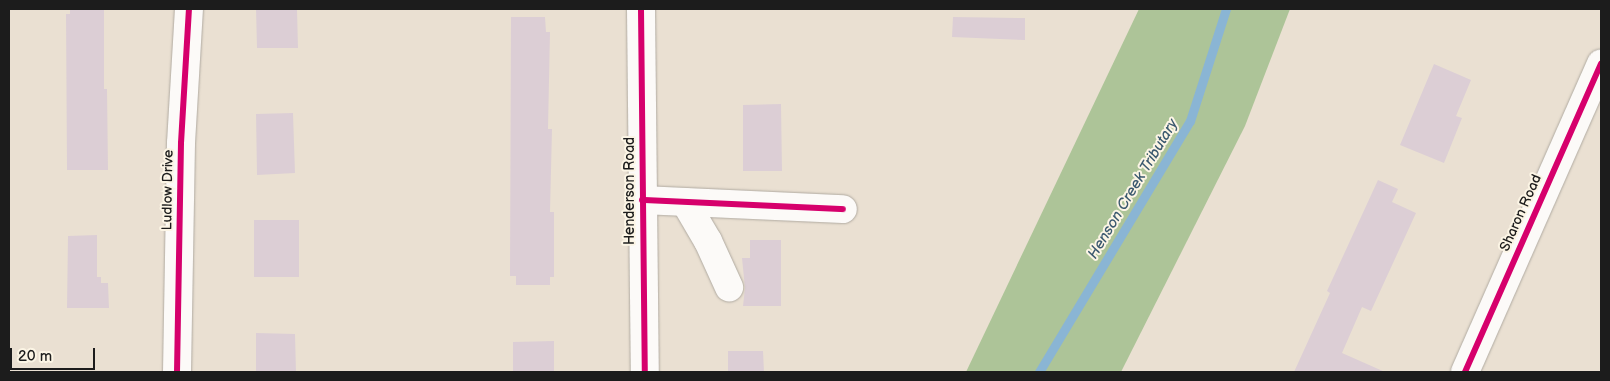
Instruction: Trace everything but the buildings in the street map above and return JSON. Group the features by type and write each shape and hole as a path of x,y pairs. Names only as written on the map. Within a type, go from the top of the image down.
{"street":[{"name":"Ludlow Drive","path":"177,372 181,143 189,9"},
{"name":"Henderson Road","path":"641,9 645,372"},
{"name":"Sharon Road","path":"1465,372 1598,77"},
{"path":"642,200 843,209"},
{"path":"685,202 708,241 729,287"}],"green space":[{"path":"1139,9 1290,9 1245,126 1121,372 966,372"}],"waterway":[{"name":"Henson Creek Tributary","path":"1039,372 1190,121 1226,9"}],"cycle path":[{"path":"177,372 181,143 189,9"},
{"path":"641,9 645,372"},
{"path":"1465,372 1601,64"},
{"path":"642,200 843,209"}]}
